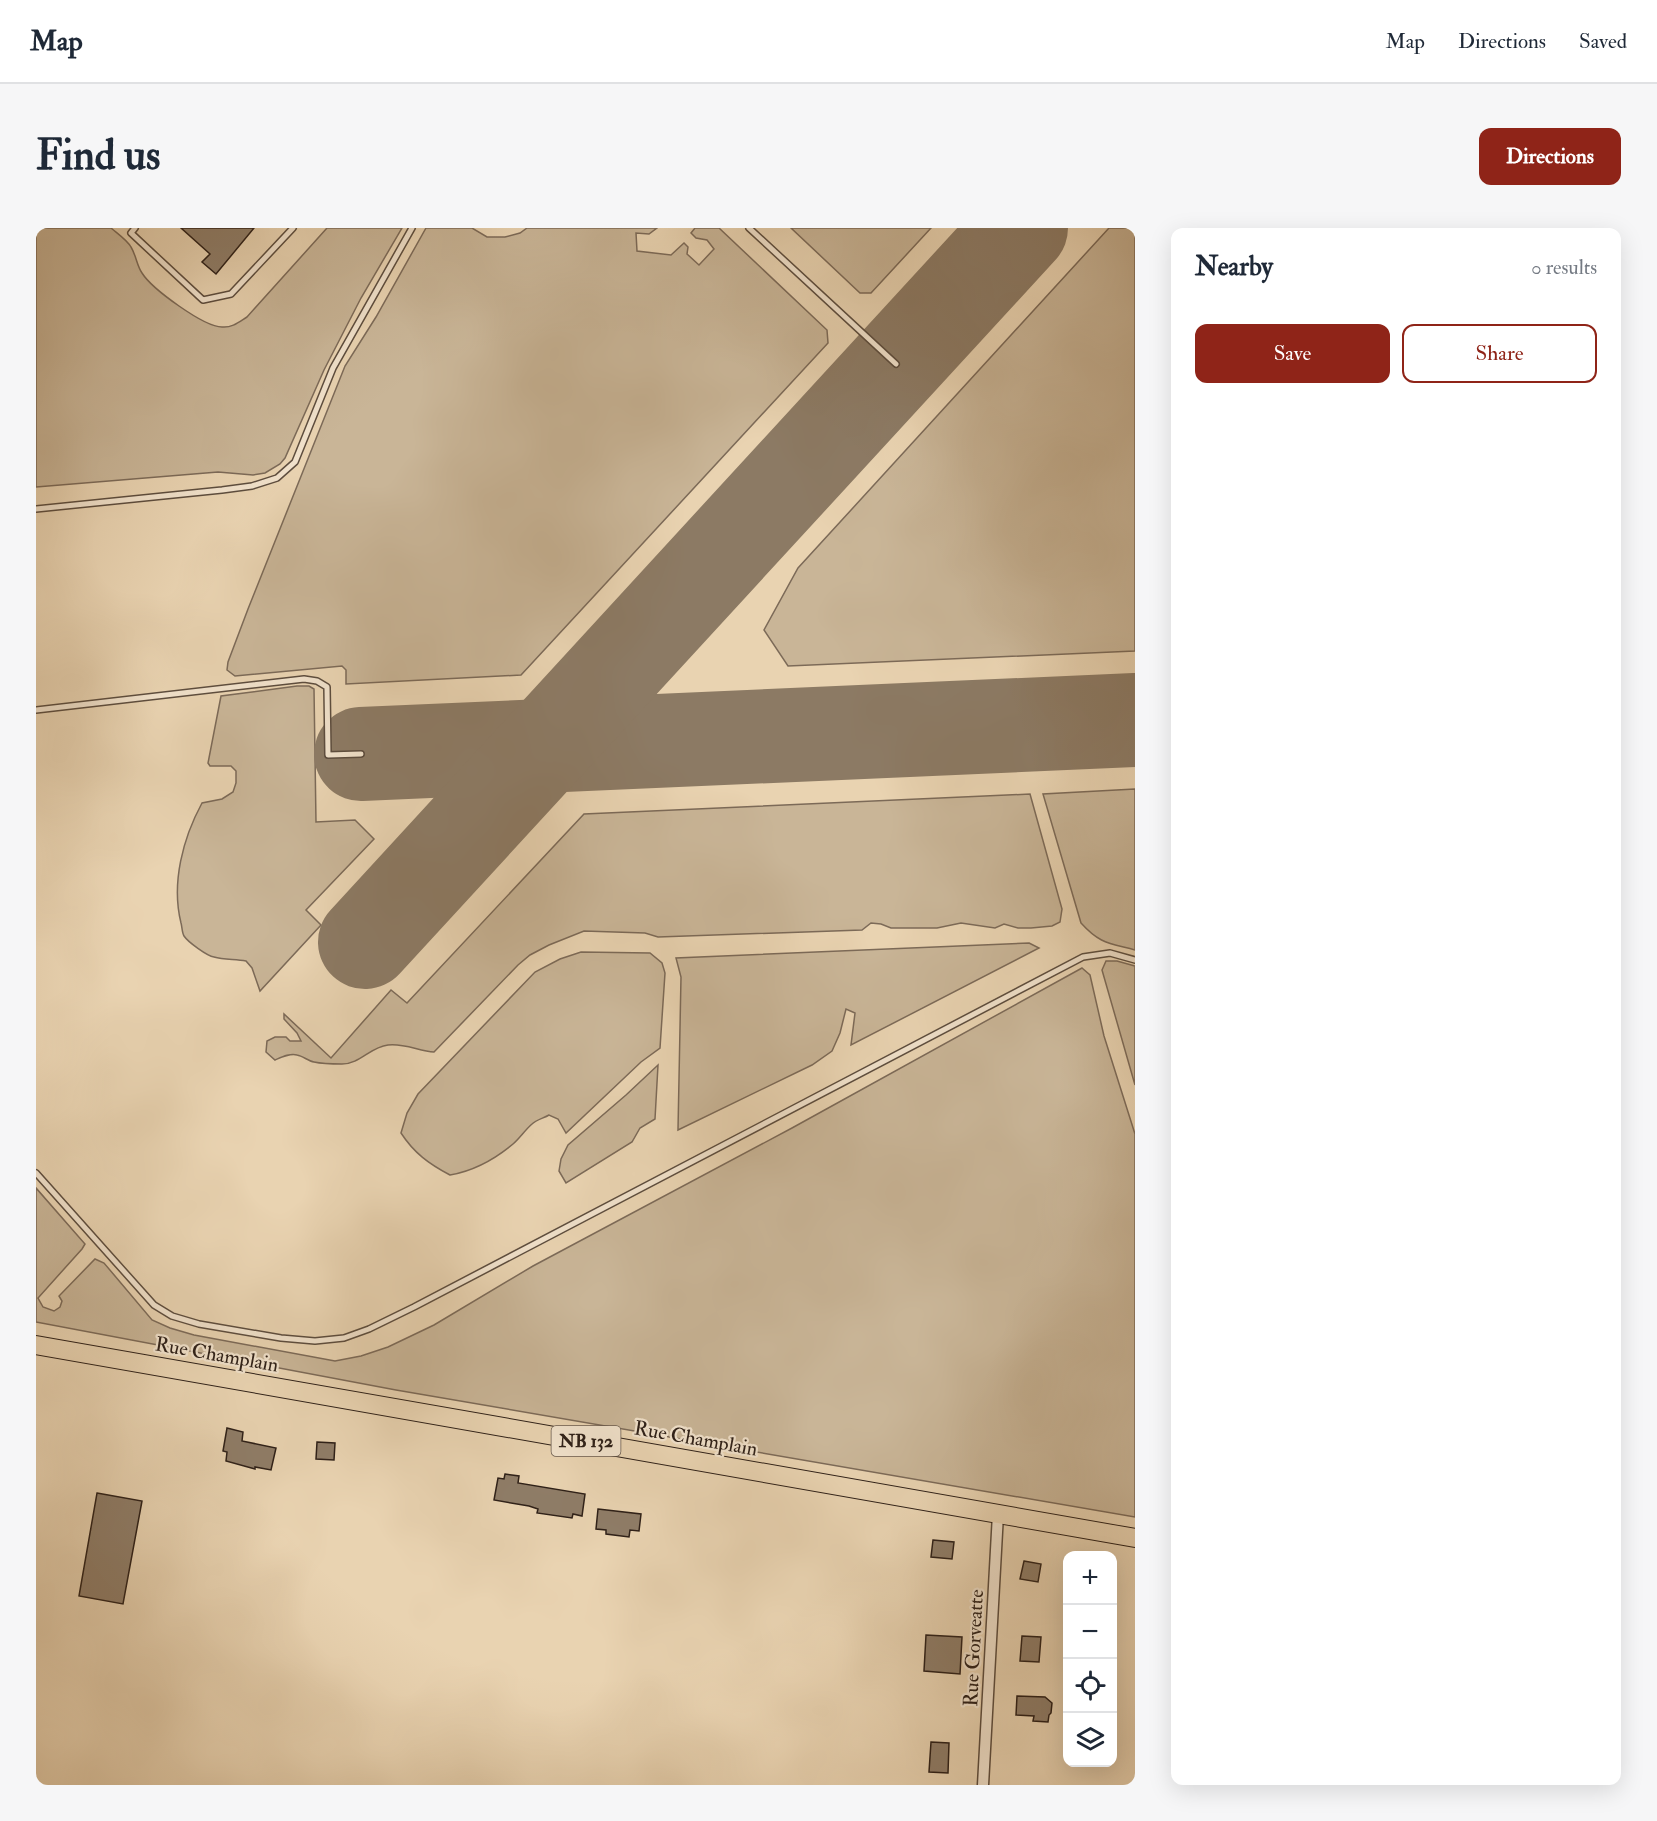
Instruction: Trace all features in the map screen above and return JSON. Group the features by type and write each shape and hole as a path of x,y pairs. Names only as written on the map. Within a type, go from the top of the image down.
{"main road":[{"name":"Rue Champlain","path":"36,1345 1135,1538"}],"street":[{"name":"Rue Gorveatte","path":"983,1785 998,1514"}],"lane":[{"path":"135,228 131,233 203,300 231,294 293,228"},
{"path":"36,508 222,490 252,486 277,478 295,462 333,368 412,228"},
{"path":"749,228 896,364"},
{"path":"36,710 304,679 317,681 327,687 328,755 361,754"},
{"path":"36,1173 154,1305 171,1317 281,1338 315,1341 344,1338 369,1329 424,1301 1083,957 1110,953 1135,960"}],"shaded area":[{"path":"36,228 111,228 129,244 142,273 156,288 203,321 229,327 247,317 327,228 402,228 361,298 324,370 285,458 280,464 265,473 253,475 218,472 36,487"},
{"path":"426,228 472,228 487,237 505,237 520,233 527,228 657,228 649,234 636,233 637,251 671,255 684,243 688,247 687,254 699,265 714,249 707,240 696,238 691,233 695,228 719,228 827,330 828,343 521,675 346,684 346,670 342,666 235,676 227,670 228,662 345,366 376,317"},
{"path":"791,228 931,228 871,293 860,293"},
{"path":"1109,228 1135,228 1135,651 788,666 764,630 798,568"},
{"path":"309,686 314,689 316,822 355,820 374,839 306,910 321,925 260,991 252,968 246,961 211,956 189,942 184,936 178,908 178,877 184,846 202,803 222,799 233,792 236,783 236,771 231,766 210,766 208,763 221,696"},
{"path":"1135,789 1135,950 1100,939 1081,923 1043,794"},
{"path":"1030,794 1062,909 1060,922 1052,926 1018,928 1004,924 995,928 961,923 937,928 891,928 871,923 862,930 658,937 645,933 584,931 530,955 434,1052 400,1045 388,1045 348,1063 325,1064 294,1055 275,1060 266,1052 267,1041 275,1037 301,1041 284,1019 284,1014 331,1058 391,990 407,1003 584,814"},
{"path":"1029,943 1039,948 851,1045 855,1013 846,1009 840,1033 832,1051 812,1065 678,1130 681,977 676,958"},
{"path":"581,952 650,953 662,963 665,973 660,1048 641,1062 566,1133 558,1119 549,1115 534,1123 516,1142 475,1167 450,1175 429,1162 411,1146 401,1133 407,1113 418,1094 535,972 560,959"},
{"path":"1106,961 1117,961 1135,966 1135,1085 1102,970"},
{"path":"1082,968 1090,975 1104,1036 1135,1134 1135,1517 396,1390 36,1322 36,1188 85,1244 38,1298 43,1307 54,1311 60,1307 62,1301 59,1296 95,1259 104,1263 152,1320 170,1328 194,1335 335,1361 361,1356 388,1347 434,1325 533,1266 792,1128"},
{"path":"658,1065 655,1119 640,1128 632,1142 566,1183 559,1171 561,1159 568,1145"}],"building":[{"path":"181,228 254,228 216,274 202,262 210,254"},
{"path":"227,1428 243,1432 242,1441 276,1448 271,1470 255,1467 255,1469 226,1461 227,1452 223,1451"},
{"path":"317,1442 335,1443 334,1460 316,1459"},
{"path":"505,1474 519,1476 518,1483 585,1494 582,1516 573,1514 572,1518 537,1513 538,1509 529,1506 494,1500 498,1478 504,1479"},
{"path":"97,1493 142,1501 123,1604 79,1596"},
{"path":"598,1509 641,1514 639,1531 630,1530 629,1537 606,1534 606,1530 596,1529"},
{"path":"933,1540 954,1542 952,1559 931,1557"},
{"path":"1024,1561 1041,1564 1038,1582 1020,1579"},
{"path":"926,1635 962,1637 960,1674 924,1671"},
{"path":"1022,1636 1041,1637 1039,1662 1020,1661"},
{"path":"1017,1696 1045,1697 1052,1703 1048,1722 1033,1721 1034,1716 1016,1715"},
{"path":"931,1742 949,1743 948,1773 929,1772"}],"runway":[{"path":"365,942 1021,228"},
{"path":"361,754 1135,720"}]}
